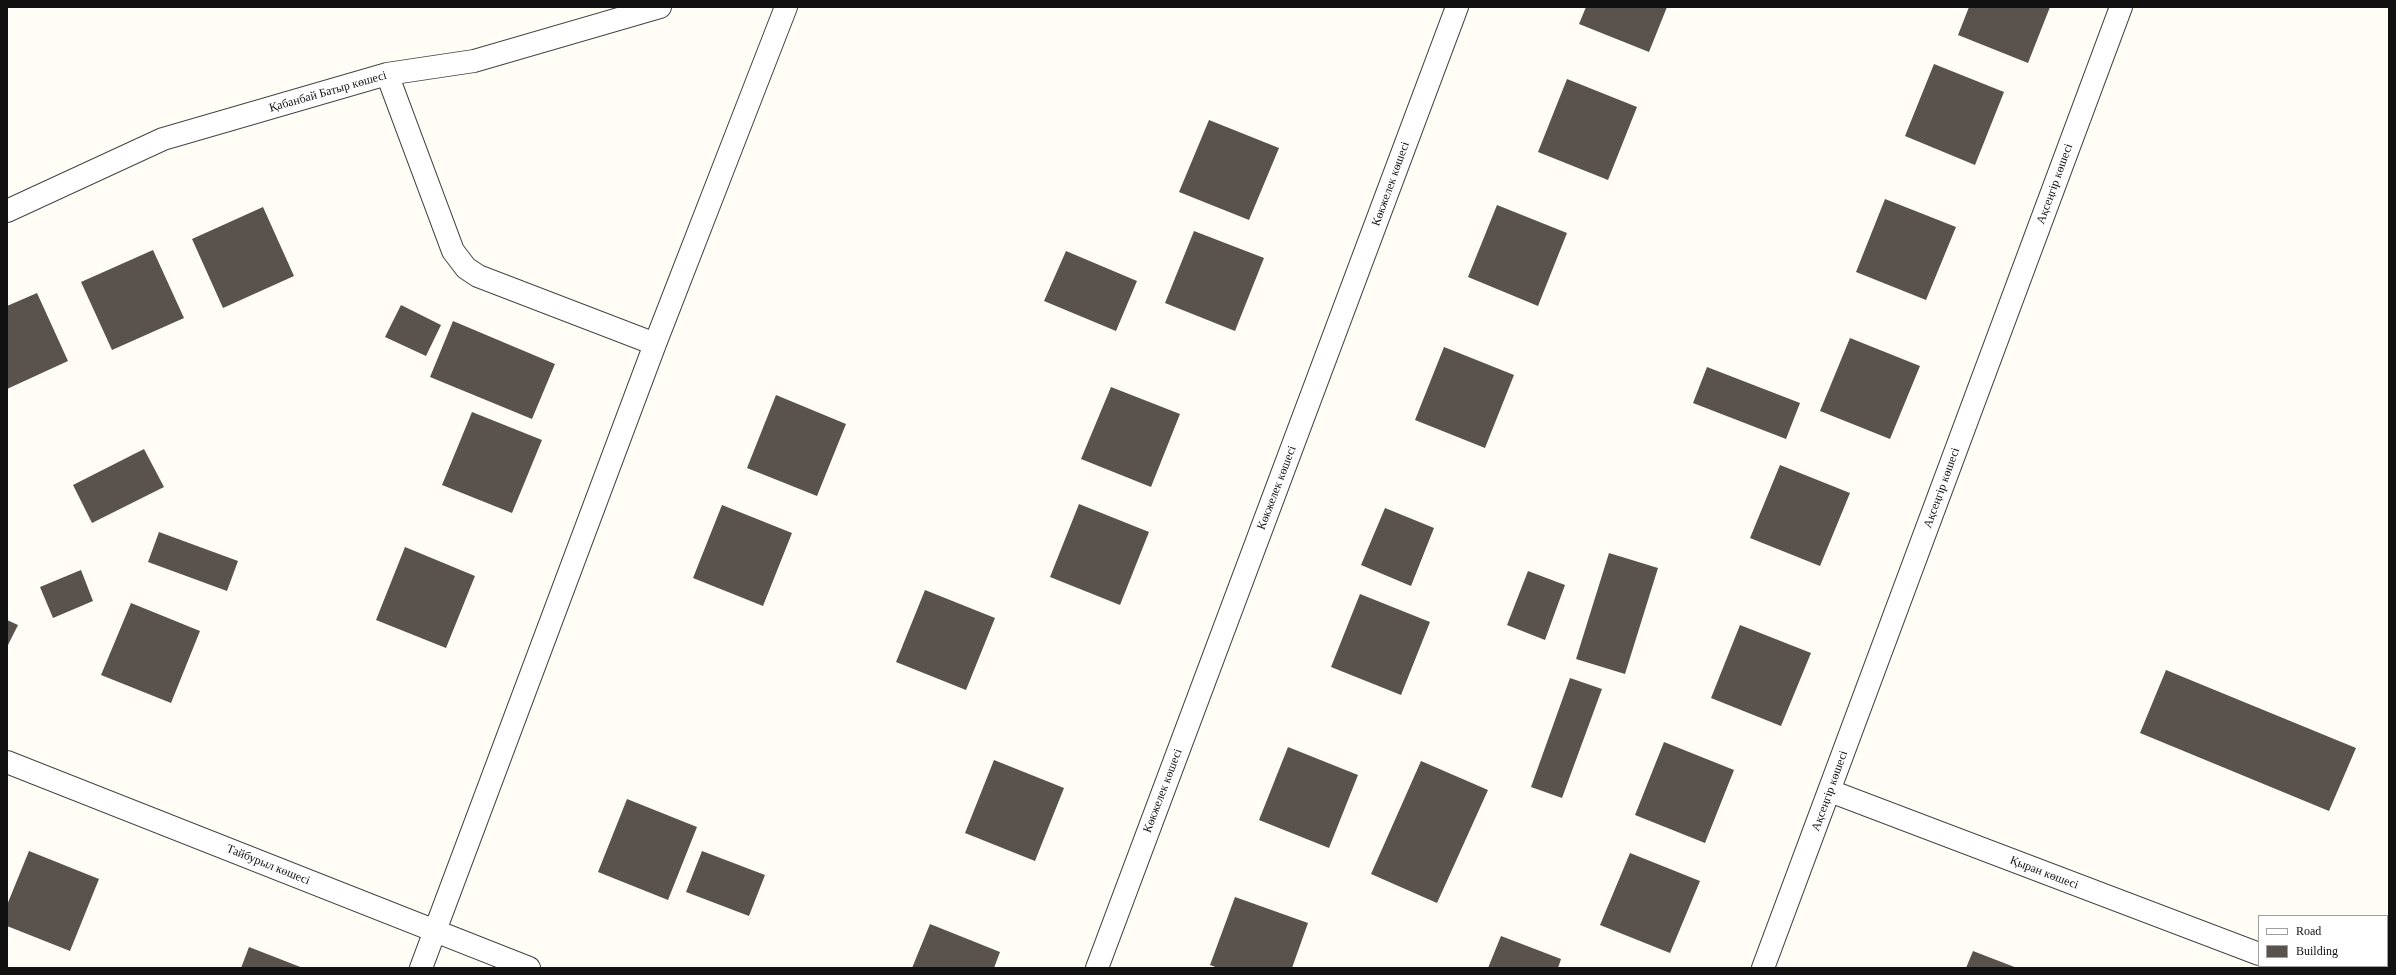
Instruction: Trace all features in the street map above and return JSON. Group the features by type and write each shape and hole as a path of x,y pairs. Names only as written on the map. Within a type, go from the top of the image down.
{"street":[{"name":"Қабанбай Батыр көшесі","path":"7,211 163,139 387,74 474,61 660,7"},
{"path":"421,968 655,344 786,7"},
{"name":"Көкжелек көшесі","path":"1097,968 1457,7"},
{"name":"Ақсеңгір көшесі","path":"1763,968 2121,7"},
{"path":"387,74 453,251 466,268 478,276 655,344"},
{"name":"Тайбурыл көшесі","path":"7,762 434,932 529,968"},
{"name":"Қыран көшесі","path":"1830,791 2258,954"}],"building":[{"path":"1586,7 1667,7 1649,52 1579,24"},
{"path":"1969,7 2050,7 2028,63 1958,35"},
{"path":"1934,64 2004,92 1975,165 1905,136"},
{"path":"1567,79 1637,107 1608,180 1538,152"},
{"path":"1209,120 1279,148 1249,220 1179,192"},
{"path":"1885,199 1956,227 1926,300 1856,272"},
{"path":"1497,205 1567,233 1538,306 1468,277"},
{"path":"263,207 294,276 223,308 192,239"},
{"path":"1194,231 1264,258 1235,331 1165,303"},
{"path":"153,250 184,318 112,350 81,282"},
{"path":"1066,251 1137,281 1116,331 1044,301"},
{"path":"37,293 68,361 7,389 7,306"},
{"path":"401,305 441,325 426,356 385,337"},
{"path":"453,321 555,364 532,419 430,377"},
{"path":"1850,338 1920,366 1890,439 1820,411"},
{"path":"1444,347 1514,375 1485,448 1415,420"},
{"path":"1707,367 1800,403 1786,439 1693,403"},
{"path":"1111,387 1180,414 1151,487 1081,459"},
{"path":"776,395 846,424 817,496 747,468"},
{"path":"472,412 542,440 512,513 442,485"},
{"path":"144,449 164,487 92,523 73,485"},
{"path":"1780,465 1850,493 1820,566 1750,538"},
{"path":"1079,504 1149,532 1120,605 1050,577"},
{"path":"722,505 792,533 763,606 693,578"},
{"path":"1385,508 1434,528 1411,586 1361,565"},
{"path":"159,532 238,561 227,591 148,562"},
{"path":"405,547 475,576 446,648 376,620"},
{"path":"1609,553 1658,568 1625,674 1576,659"},
{"path":"81,570 93,601 53,618 40,587"},
{"path":"1528,571 1565,585 1545,640 1507,625"},
{"path":"925,590 995,618 966,690 896,662"},
{"path":"1360,594 1430,622 1401,695 1331,667"},
{"path":"131,603 200,631 171,703 101,675"},
{"path":"7,620 18,625 7,647"},
{"path":"1740,625 1811,653 1781,726 1711,698"},
{"path":"2166,670 2356,748 2329,811 2140,733"},
{"path":"1570,678 1602,689 1562,798 1531,787"},
{"path":"1664,742 1734,770 1705,843 1635,815"},
{"path":"1288,747 1358,775 1329,848 1259,820"},
{"path":"994,760 1064,788 1035,861 965,833"},
{"path":"1421,761 1488,790 1437,903 1371,874"},
{"path":"627,799 697,827 668,900 598,872"},
{"path":"29,851 99,879 70,951 7,926 7,905"},
{"path":"702,851 765,875 749,916 686,892"},
{"path":"1630,853 1700,881 1670,953 1600,925"},
{"path":"1235,897 1308,923 1292,968 1218,968 1210,965"},
{"path":"930,924 1000,952 994,968 912,968"},
{"path":"1501,936 1561,959 1558,968 1488,968"},
{"path":"249,947 303,968 241,968"},
{"path":"1973,951 2017,968 1966,968"}]}
